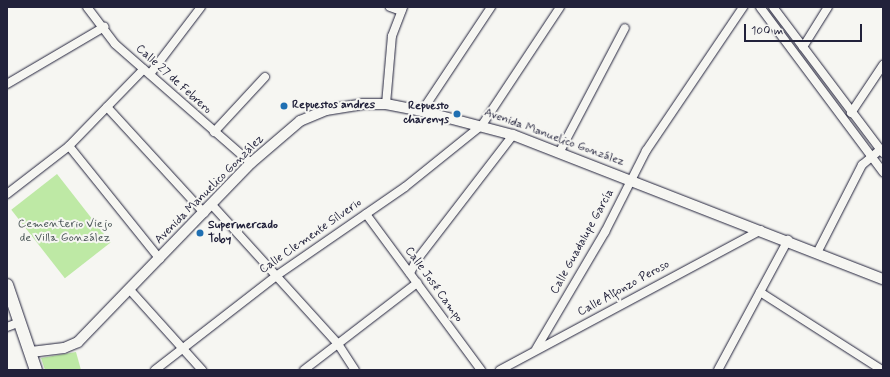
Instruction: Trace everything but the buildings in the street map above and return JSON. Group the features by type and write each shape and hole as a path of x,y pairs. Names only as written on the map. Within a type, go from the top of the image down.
{"main road":[{"path":"7,285 36,370"}],"street":[{"name":"Calle 27 de Febrero","path":"87,7 104,27 115,44 251,163"},
{"path":"8,191 69,146 108,107 147,72 201,7"},
{"path":"386,104 392,36 402,9 390,7"},
{"path":"422,111 491,7"},
{"name":"Calle Clemente Silverio","path":"155,370 276,276 366,214 482,125 560,7"},
{"name":"Calle Guadalupe García","path":"536,349 605,232 629,180 743,7"},
{"path":"760,7 870,158 883,172"},
{"path":"773,7 851,113 882,151 870,158 860,168 818,251"},
{"path":"803,47 828,7"},
{"path":"7,84 104,27"},
{"path":"559,153 625,28"},
{"path":"851,113 883,65"},
{"path":"214,132 265,77"},
{"name":"Avenida Manuelico González","path":"31,352 73,344 130,290 251,163 310,116 340,107 386,104 482,125 513,135 818,251 883,279"},
{"path":"108,107 204,213"},
{"path":"410,273 416,261 513,135"},
{"path":"69,146 160,259"},
{"path":"212,205 338,344 356,370"},
{"name":"Calle José Campo","path":"366,214 481,370"},
{"name":"Calle Alfonzo Peroso","path":"500,370 536,349 761,230"},
{"path":"718,370 788,240"},
{"path":"304,370 417,283"},
{"path":"130,290 184,348 202,370"},
{"path":"760,292 882,370"},
{"path":"7,327 20,322"}],"green space":[{"name":"Cementerio Viejo de Villa González","path":"57,174 111,243 65,278 11,210"},
{"path":"76,352 81,370 45,370 41,358"}],"place":[{"name":"Repuestos andres","path":"284,106"},
{"name":"Repuesto charenys","path":"457,114"},
{"name":"Supermercado Toby","path":"200,233"}]}
